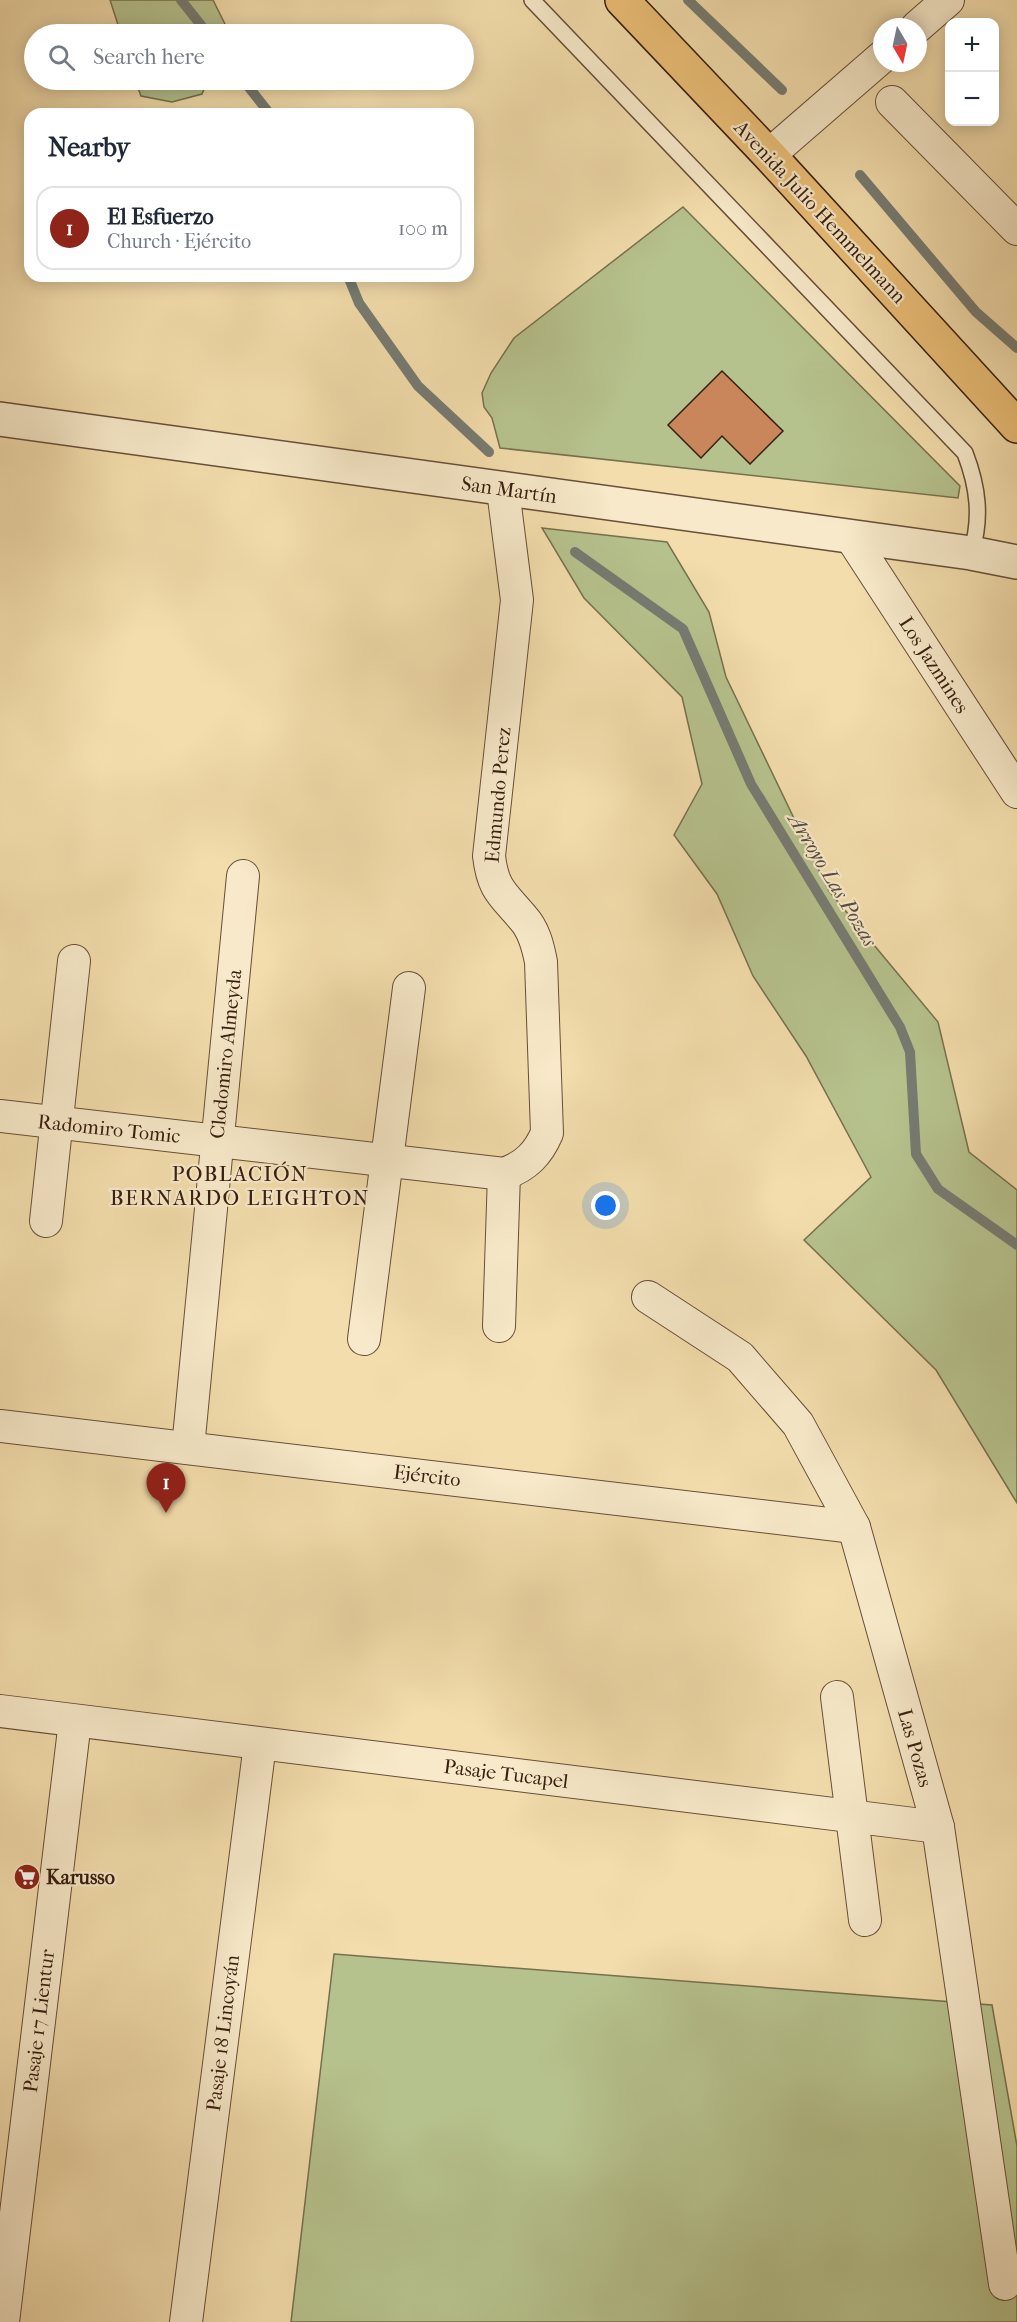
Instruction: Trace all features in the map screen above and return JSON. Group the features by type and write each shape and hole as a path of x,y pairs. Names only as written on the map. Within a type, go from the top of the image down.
{"highway":[{"name":"Avenida Julio Hemmelmann","path":"622,0 769,155 1017,426"}],"street":[{"path":"927,18 948,0"},
{"path":"769,155 873,65"},
{"path":"892,102 1017,230"},
{"name":"San Martín","path":"0,419 971,553 1017,562"},
{"name":"Edmundo Perez","path":"503,490 517,600 489,856 490,870 502,896 523,918 538,946 541,962 547,1133 536,1155 516,1169 504,1174"},
{"name":"Los Jazmines","path":"851,537 1017,792"},
{"name":"Clodomiro Almeyda","path":"188,1448 243,876"},
{"path":"46,1221 74,961"},
{"path":"364,1339 409,988"},
{"name":"Radomiro Tomic","path":"0,1116 504,1174"},
{"path":"499,1326 504,1174"},
{"name":"Las Pozas","path":"648,1297 740,1357 798,1424 854,1527 938,1827 1005,2284"},
{"name":"Ejército","path":"0,1426 854,1527"},
{"path":"837,1697 865,1920"},
{"name":"Pasaje Tucapel","path":"0,1712 938,1827"},
{"name":"Pasaje 17 Lientur","path":"3,2322 75,1721"},
{"name":"Pasaje 18 Lincoyán","path":"186,2322 260,1744"}],"lane":[{"path":"532,0 964,453 974,476 978,501 976,536 971,553"}],"green space":[{"path":"110,0 213,0 225,24 118,24"},
{"path":"139,90 204,90 202,94 172,102 141,96"},
{"path":"683,207 960,486 958,498 500,448 492,418 484,407 482,393 491,373 514,338"},
{"path":"542,528 667,542 709,612 726,677 829,891 938,1022 969,1152 1017,1190 1017,1503 936,1370 804,1240 871,1177 806,1056 753,976 717,894 674,835 702,784 682,697 584,598"},
{"path":"334,1954 992,2005 1017,2146 1017,2322 291,2322"}],"building":[{"path":"722,371 783,431 750,464 722,436 701,458 668,425"}],"waterway":[{"name":"Arroyo Las Pozas","path":"181,0 200,24"},
{"path":"688,0 782,90"},
{"name":"Arroyo Las Pozas","path":"251,90 265,108"},
{"path":"860,175 976,312 1017,348"},
{"name":"Arroyo Las Pozas","path":"350,282 359,303 418,386 489,452"},
{"name":"Arroyo Las Pozas","path":"575,552 683,629 751,784 900,1027 910,1052 916,1154 938,1189 1017,1245"}],"place":[{"name":"El Esfuerzo","path":"166,1513"},
{"name":"Karusso","path":"27,1877"}],"district":[{"name":"POBLACIÓN BERNARDO LEIGHTON","path":"240,1186"}]}
